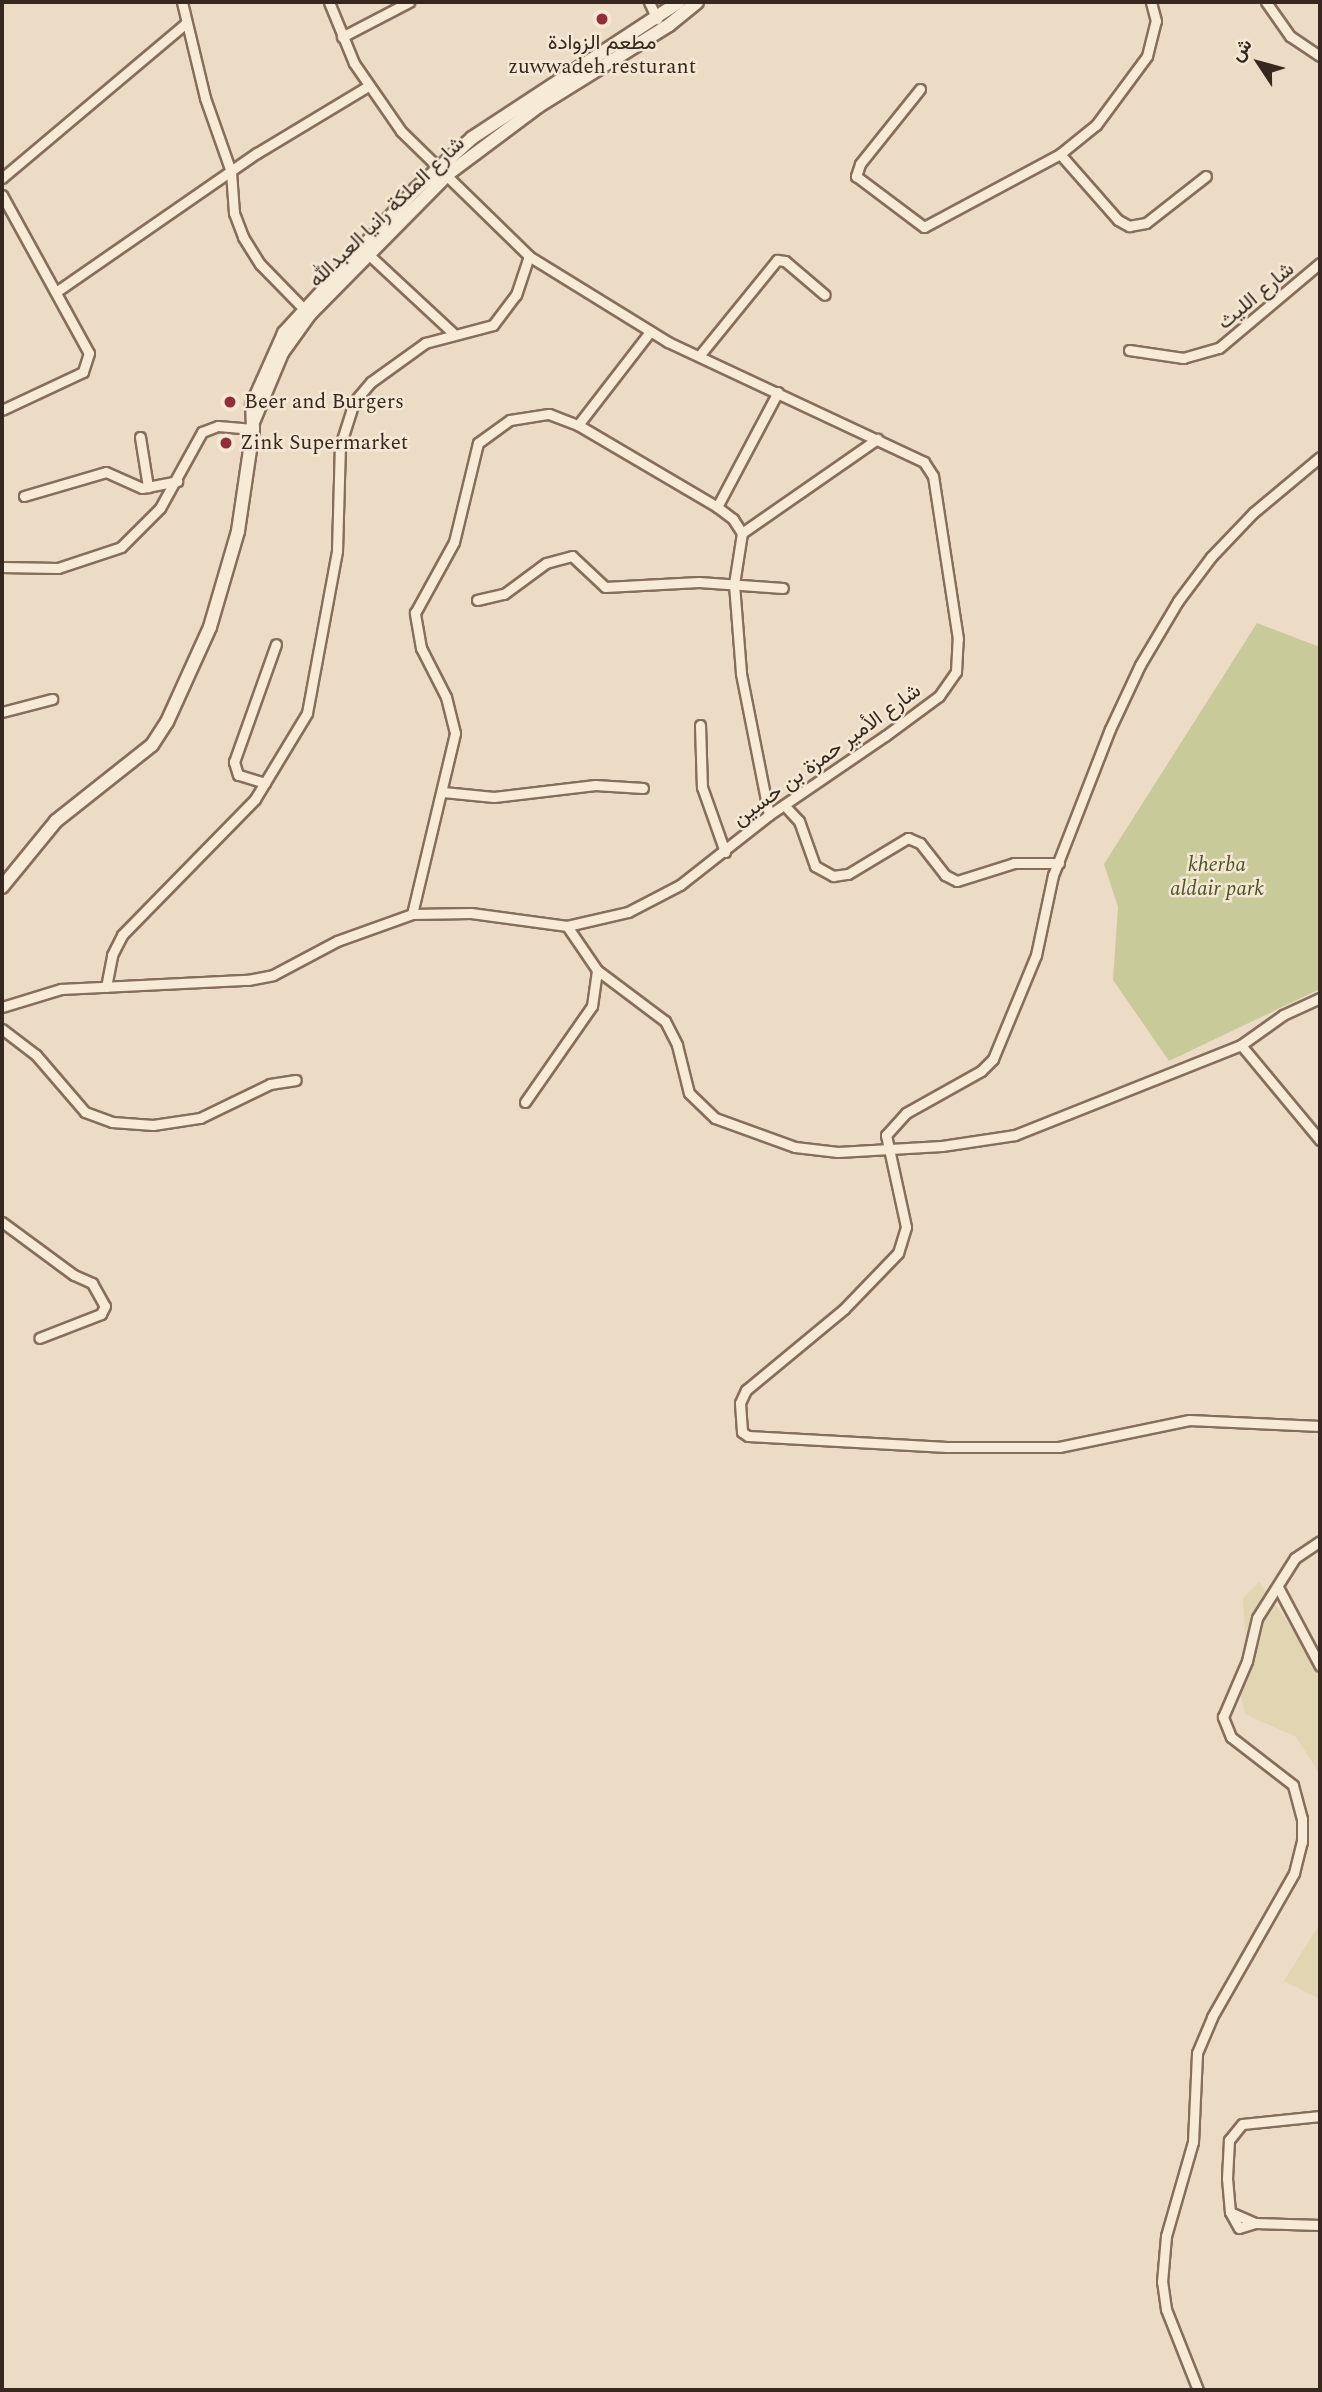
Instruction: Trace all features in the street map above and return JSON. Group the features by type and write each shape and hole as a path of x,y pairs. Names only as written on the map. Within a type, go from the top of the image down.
{"main road":[{"name":"شارع الملكة رانيا العبدالله","path":"2,887 56,821 152,745 167,722 210,627 238,531 253,424 252,405 267,362 303,308 444,171 523,101 657,19 679,2"},
{"name":"شارع الملكة رانيا العبدالله","path":"253,424 292,338 444,171 539,106 669,24 698,2"}],"street":[{"path":"182,2 205,98 230,172 234,213 251,254 303,308"},
{"name":"شارع الأمير حمزة بن حسين","path":"2,1007 61,989 238,981 273,975 337,941 412,914 471,913 567,926 592,923 657,899 725,852 769,815 939,696 956,672 958,639 933,476 914,454 650,332 529,256 444,171 418,150 368,86 342,37 329,2"},
{"path":"342,37 409,2"},
{"path":"649,2 657,19"},
{"path":"920,89 860,164 856,176 919,227 928,226 1060,154 1096,125 1147,56 1156,21 1151,2"},
{"path":"1266,2 1290,36 1320,57"},
{"path":"2,178 186,23"},
{"path":"56,292 230,172 368,86"},
{"path":"1060,154 1118,220 1129,226 1146,223 1206,176"},
{"path":"2,195 85,344 89,362 83,372 61,385 2,410"},
{"path":"368,254 453,333"},
{"path":"106,987 112,955 122,935 240,815 297,734 316,680 337,551 340,446 347,416 371,382 425,343 453,333 483,330 502,318 516,295 529,256"},
{"path":"699,356 777,260 785,261 825,295"},
{"name":"شارع الليث","path":"1129,350 1183,358 1219,348 1320,263"},
{"path":"578,425 650,332"},
{"path":"716,507 778,392"},
{"path":"412,914 443,792 455,725 421,648 415,613 454,542 472,455 495,427 522,416 549,414 578,425 716,507 733,519 742,533 734,584 744,700 769,815"},
{"path":"2,566 58,568 121,547 152,520 206,428 253,424"},
{"path":"139,437 148,486"},
{"path":"742,533 877,439"},
{"path":"1320,457 1253,513 1178,601 1110,729 1059,863 1036,955 998,1049 981,1071 897,1120 886,1135 904,1215 905,1240 890,1264 862,1293 746,1390 740,1403 744,1435 1035,1449 1189,1420 1320,1426"},
{"path":"24,496 106,472 118,474 139,488 177,481"},
{"path":"477,600 504,594 546,563 572,556 604,587 734,584 783,588"},
{"path":"265,783 238,775 234,762 276,644"},
{"path":"2,712 52,699"},
{"path":"700,725 702,787 725,852"},
{"path":"443,792 494,797 595,785 643,788"},
{"path":"784,805 803,828 812,862 828,875 848,874 908,838 920,844 945,875 957,881 1014,863 1059,863"},
{"path":"567,926 597,970 665,1021 677,1045 688,1093 715,1118 794,1147 838,1152 942,1146 1015,1135 1241,1045 1283,1015 1320,998"},
{"path":"526,1102 589,1014 597,970"},
{"path":"2,1029 36,1055 85,1112 112,1122 153,1125 200,1118 270,1084 296,1080"},
{"path":"1241,1045 1320,1140"},
{"path":"2,1222 74,1275 92,1283 105,1306 101,1314 39,1338"},
{"path":"1198,2390 1166,2309 1162,2283 1166,2236 1193,2142 1197,2053 1212,2017 1294,1873 1302,1842 1302,1819 1291,1782 1231,1737 1224,1725 1224,1709 1247,1661 1254,1625 1302,1550 1320,1541"},
{"path":"1278,1587 1320,1666"},
{"path":"1320,2116 1248,2122 1237,2127 1227,2155 1230,2213 1255,2223 1320,2225"}],"shaded area":[{"path":"1259,1582 1320,1668 1320,1774 1296,1737 1245,1714 1237,1680 1245,1638 1243,1598"},
{"path":"1320,1923 1320,1999 1284,1981"}],"green space":[{"name":"kherba aldair park","path":"1257,623 1320,647 1320,989 1169,1061 1113,980 1118,907 1104,864"}],"place":[{"name":"مطعم الزوادة zuwwadeh resturant","path":"602,19"},
{"name":"Beer and Burgers","path":"230,402"},
{"name":"Zink Supermarket","path":"226,443"}]}
